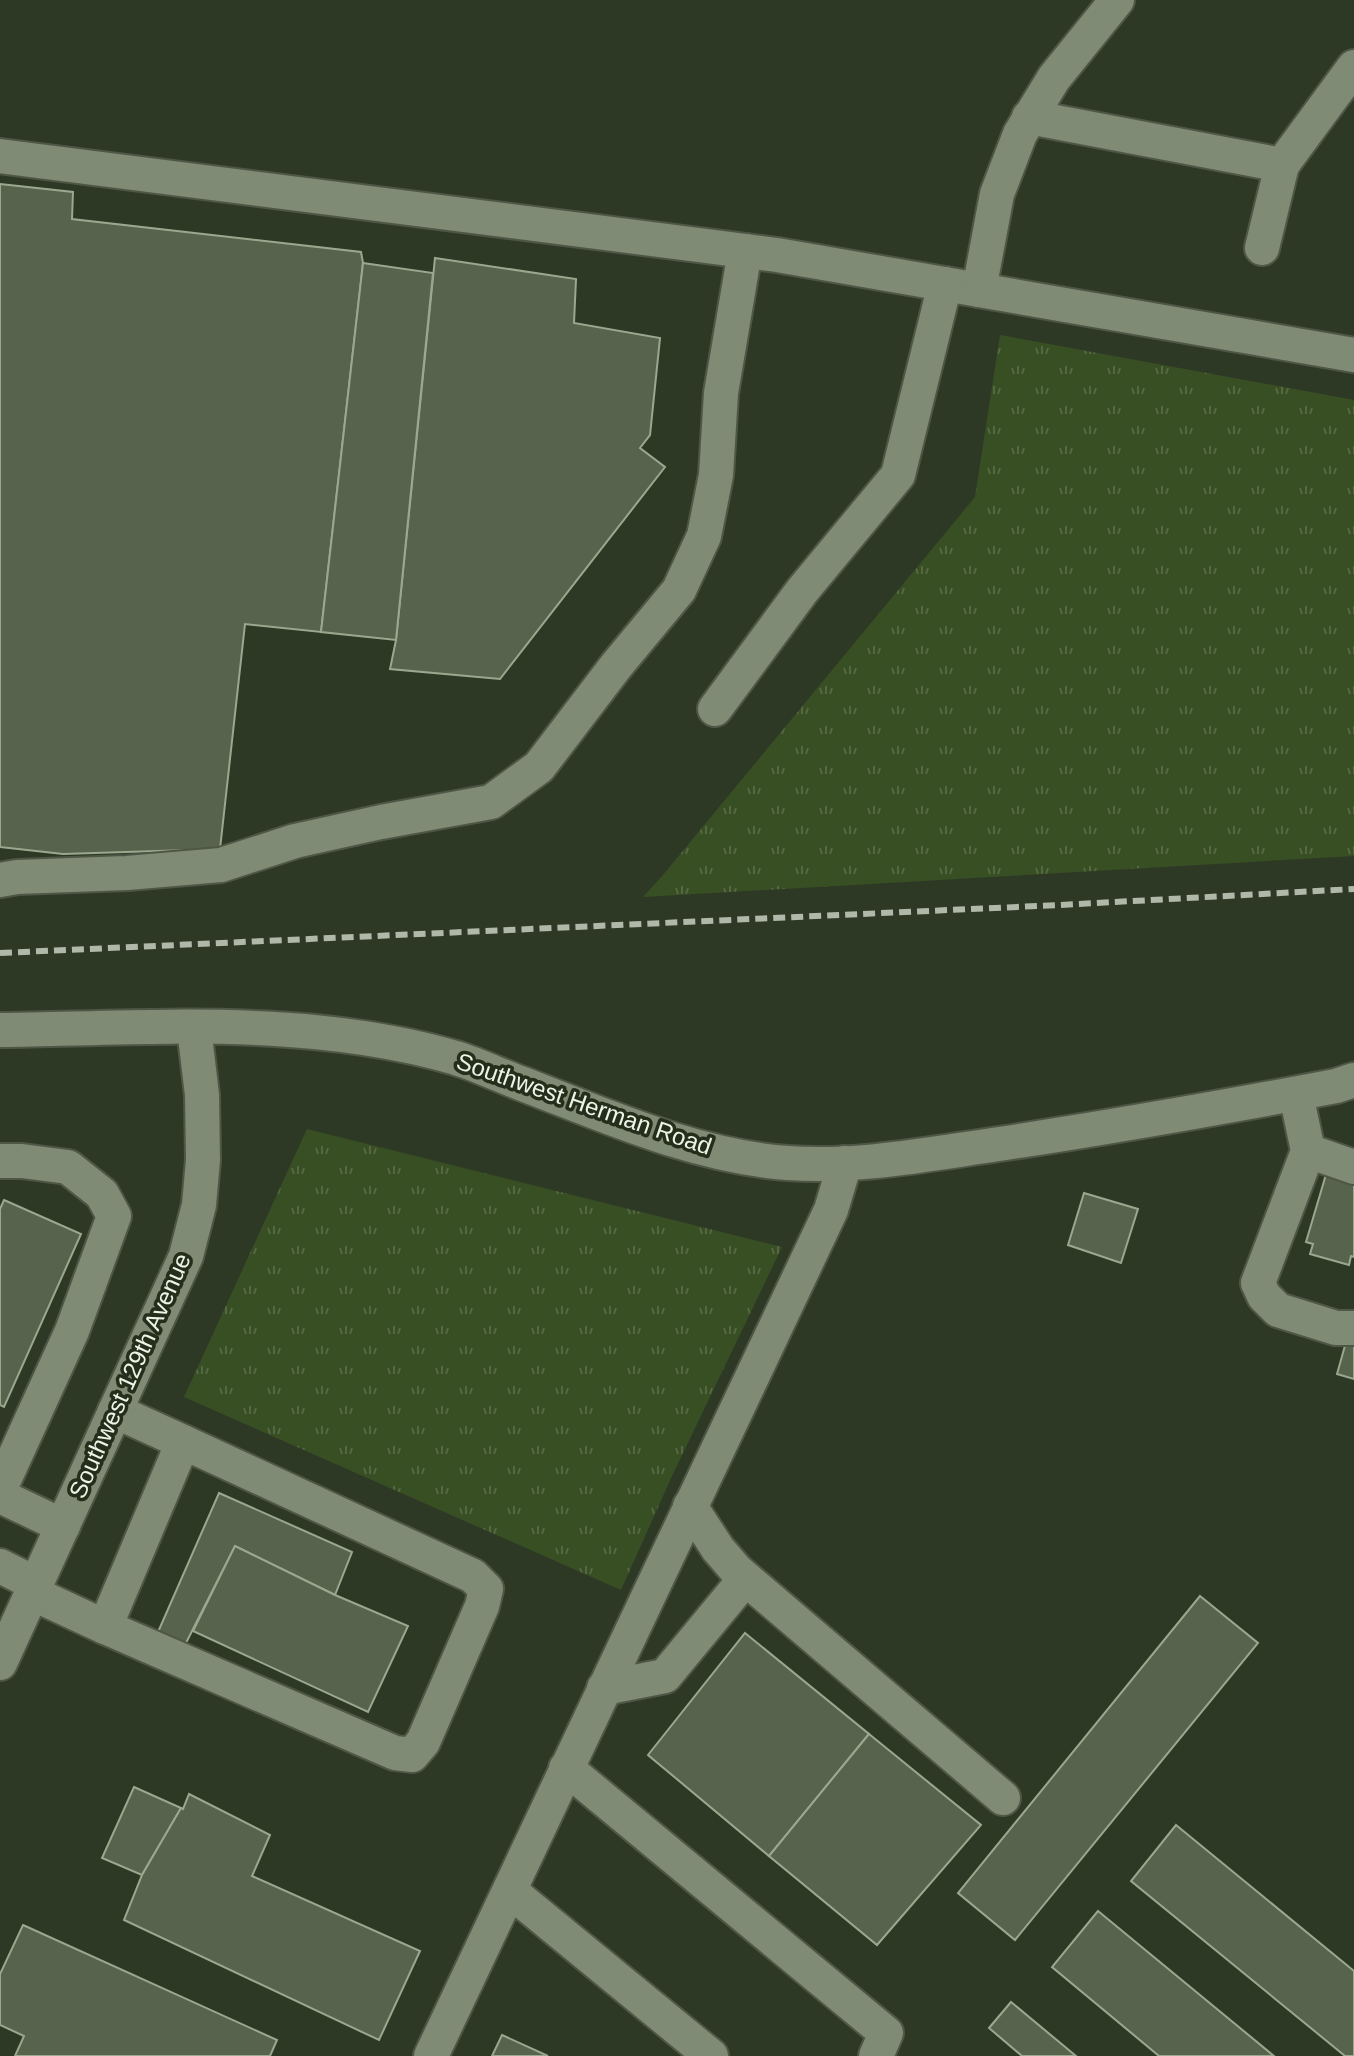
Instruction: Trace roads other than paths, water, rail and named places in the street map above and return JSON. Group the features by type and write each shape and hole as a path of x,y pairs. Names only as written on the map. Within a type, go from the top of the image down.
{"street":[{"path":"979,290 997,194 1020,134 1054,78 1117,0"},
{"path":"1262,248 1282,165 1354,67"},
{"path":"1029,117 1282,165"},
{"path":"0,156 745,251 1354,355"},
{"path":"0,880 221,865 295,841 491,802 539,767 679,590 704,536 716,475 721,393 745,251"},
{"path":"715,709 802,591 898,475 945,284"},
{"name":"Southwest 129th Avenue","path":"0,1663 186,1256 199,1205 203,1160 202,1095 194,1028"},
{"name":"Southwest Herman Road","path":"0,1030 274,1029 401,1044 458,1059 656,1135 749,1159 787,1163 899,1159 1089,1130 1296,1094 1354,1080"},
{"path":"1296,1094 1308,1151 1258,1283 1264,1296 1278,1310 1336,1328 1354,1328"},
{"path":"1308,1151 1354,1167"},
{"path":"0,1161 68,1167 102,1194 114,1216 72,1331 0,1489"},
{"path":"431,2056 831,1210 845,1163"},
{"path":"0,1566 105,1627 395,1753 412,1755 423,1742 482,1606 486,1589 473,1576 115,1411"},
{"path":"105,1627 183,1442"},
{"path":"0,1496 63,1526"},
{"path":"690,1506 718,1549 745,1579 1003,1798"},
{"path":"604,1688 665,1676 745,1579"},
{"path":"566,1768 886,2033 876,2056"},
{"path":"510,1891 711,2056"}],"railway":[{"path":"0,953 1354,889"}]}
